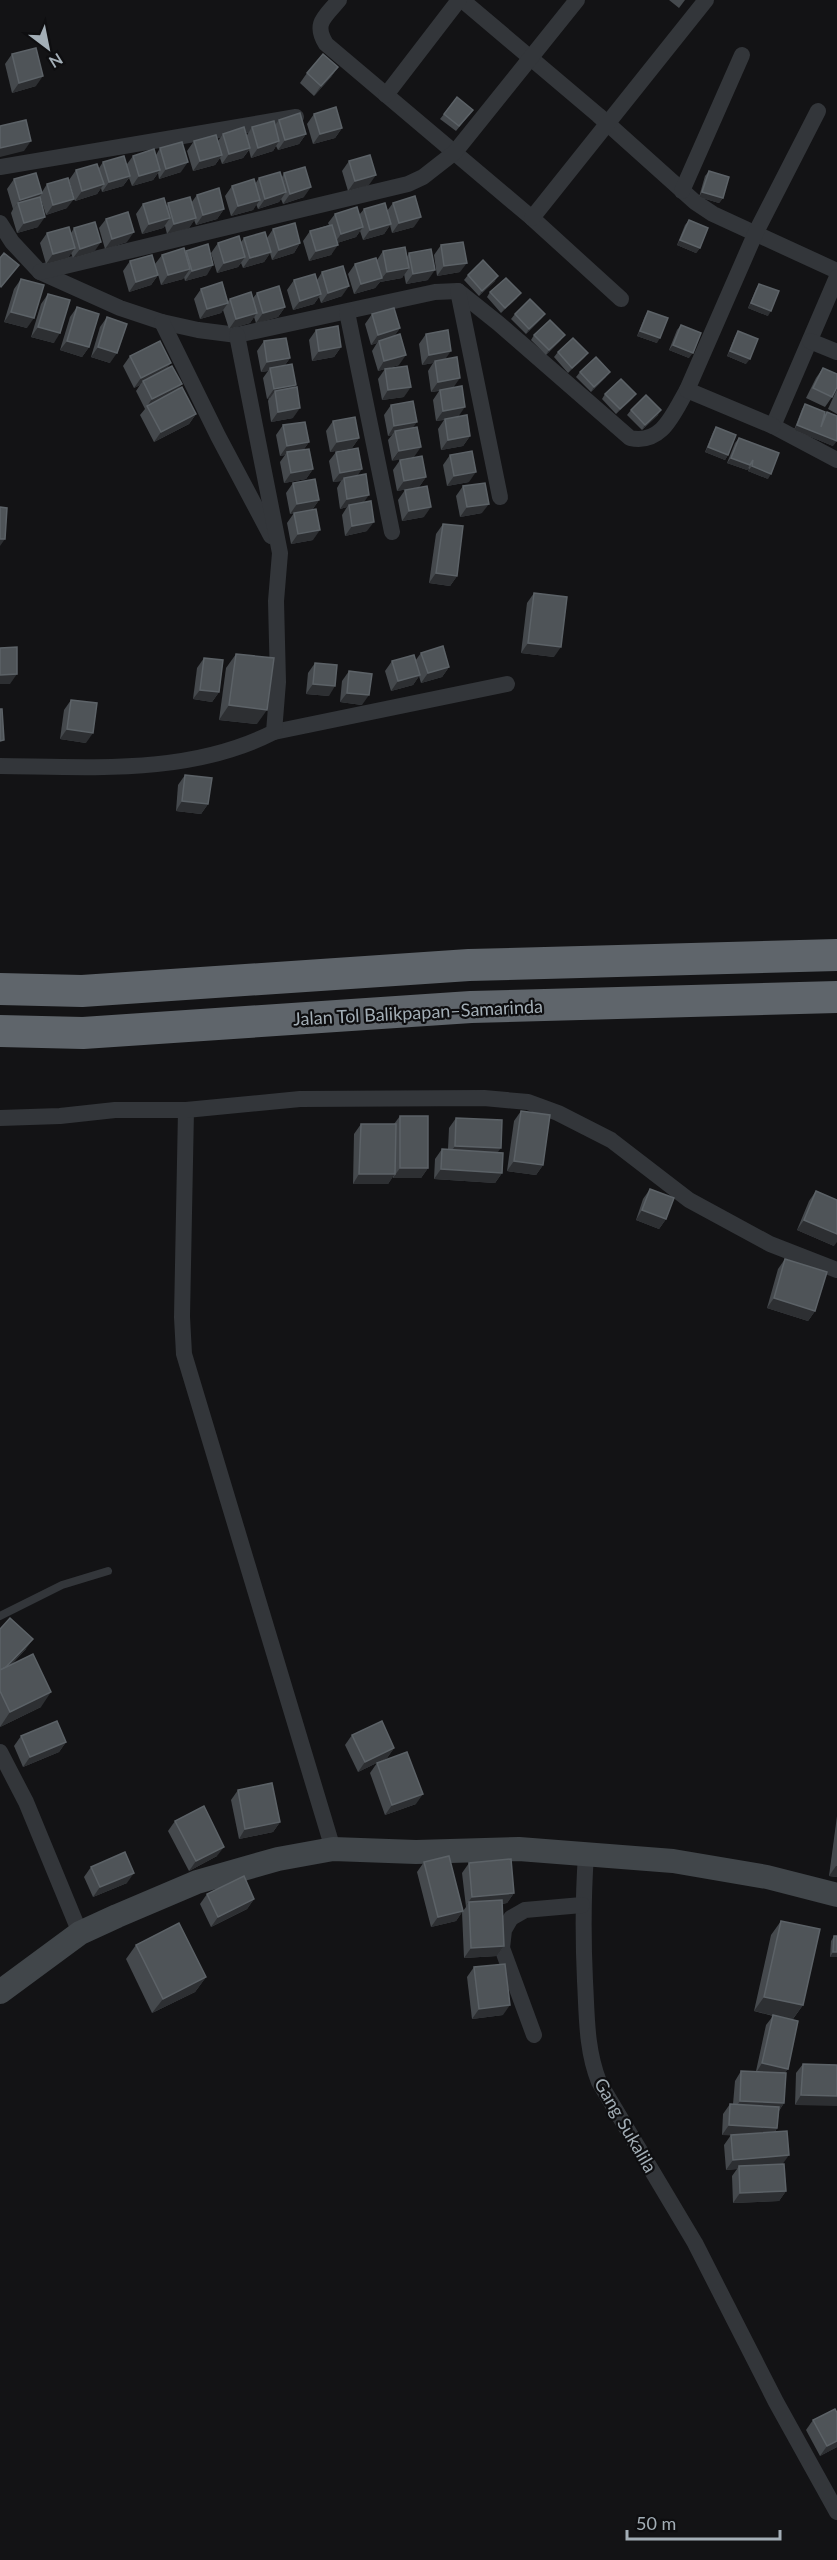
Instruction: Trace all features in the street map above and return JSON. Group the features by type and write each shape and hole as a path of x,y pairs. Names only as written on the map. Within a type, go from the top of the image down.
{"highway":[{"path":"0,989 82,991 469,965 837,955"},
{"name":"Jalan Tol Balikpapan–Samarinda","path":"0,1031 83,1033 471,1007 837,997"}],"street":[{"path":"339,0 319,25 319,33 326,44 532,218 621,299"},
{"path":"386,95 461,0 606,123 681,191 713,214 837,271"},
{"path":"40,272 387,191 423,177 455,152 577,0"},
{"path":"532,218 706,0"},
{"path":"681,191 742,54"},
{"path":"0,223 12,242 40,272 120,308 162,322 237,335 435,292 458,291 630,438 643,441 655,436 665,426 687,390 756,232 818,111"},
{"path":"0,167 296,117"},
{"path":"773,426 837,277"},
{"path":"458,291 500,497"},
{"path":"347,312 392,532"},
{"path":"162,322 218,436 280,553"},
{"path":"237,335 280,553 276,601 278,682 274,732"},
{"path":"810,341 837,352"},
{"path":"687,390 773,426 837,460"},
{"path":"0,766 141,766 201,758 250,744 274,732 507,684"},
{"path":"0,1118 60,1116 115,1110 186,1110 300,1099 484,1098 528,1102 558,1113 611,1140 689,1200 749,1233 770,1244 837,1270"},
{"path":"186,1110 182,1317 184,1354 333,1849"},
{"path":"0,1752 26,1802 80,1933"},
{"path":"0,1992 80,1933 197,1882 278,1859 333,1849 416,1851 519,1849 673,1861 767,1877 837,1895"},
{"name":"Gang Sukalila","path":"586,1854 582,1905 587,2039 599,2082 695,2243 776,2402 837,2512"},
{"path":"534,2035 502,1948 504,1930 511,1918 525,1910 582,1905"}],"lane":[{"path":"0,1616 62,1585 108,1571"}],"building":[{"path":"36,48 43,76 19,83 12,54"},
{"path":"323,54 338,67 321,86 307,73"},
{"path":"457,97 473,110 459,126 444,114"},
{"path":"336,107 342,128 320,134 314,114"},
{"path":"300,113 306,134 285,140 279,120"},
{"path":"26,120 31,141 0,148 0,126"},
{"path":"274,121 279,141 258,148 252,127"},
{"path":"244,127 250,148 229,154 223,134"},
{"path":"216,135 222,155 200,161 194,141"},
{"path":"182,142 188,162 166,169 160,148"},
{"path":"154,149 160,170 139,176 133,156"},
{"path":"370,155 376,175 355,181 349,161"},
{"path":"124,156 130,176 109,182 103,162"},
{"path":"97,164 104,184 82,191 76,170"},
{"path":"305,167 311,187 290,194 284,173"},
{"path":"709,171 729,177 723,198 702,192"},
{"path":"280,172 286,192 265,199 259,178"},
{"path":"36,173 42,193 20,200 14,179"},
{"path":"68,178 74,199 53,205 47,184"},
{"path":"254,179 260,200 238,206 232,186"},
{"path":"219,188 224,209 203,215 197,195"},
{"path":"415,196 421,217 399,223 393,203"},
{"path":"40,197 45,217 24,223 18,203"},
{"path":"190,197 196,218 174,224 168,203"},
{"path":"164,198 170,218 149,224 143,204"},
{"path":"385,203 391,224 370,230 364,209"},
{"path":"357,207 363,227 341,234 335,214"},
{"path":"128,212 134,232 112,239 106,219"},
{"path":"689,220 708,228 700,248 680,240"},
{"path":"95,222 101,242 80,249 74,228"},
{"path":"295,223 300,243 279,250 273,229"},
{"path":"332,225 338,245 316,251 310,231"},
{"path":"69,227 75,248 53,254 47,233"},
{"path":"265,232 271,252 250,258 244,238"},
{"path":"239,236 245,257 224,263 218,243"},
{"path":"463,242 467,263 444,266 441,245"},
{"path":"208,244 213,265 192,271 186,251"},
{"path":"405,247 409,268 387,272 383,251"},
{"path":"184,248 190,269 168,275 162,255"},
{"path":"431,249 435,270 413,274 409,253"},
{"path":"4,253 19,265 1,287 0,258"},
{"path":"152,255 158,275 136,282 130,261"},
{"path":"376,258 382,278 361,284 355,264"},
{"path":"483,260 498,276 482,291 468,275"},
{"path":"343,266 349,286 328,293 322,272"},
{"path":"315,274 321,294 300,301 294,280"},
{"path":"506,278 521,293 505,308 490,292"},
{"path":"21,279 44,285 34,318 11,312"},
{"path":"222,282 228,303 207,309 201,289"},
{"path":"759,284 779,291 771,311 751,303"},
{"path":"279,286 285,307 263,313 257,293"},
{"path":"251,292 257,313 236,319 230,299"},
{"path":"48,294 70,300 60,333 38,327"},
{"path":"530,299 545,314 529,329 515,314"},
{"path":"77,307 99,314 89,347 67,341"},
{"path":"394,308 400,328 378,335 372,314"},
{"path":"648,311 668,318 660,338 640,331"},
{"path":"107,317 127,324 117,353 98,347"},
{"path":"550,320 565,335 549,350 534,335"},
{"path":"681,325 701,333 693,353 673,345"},
{"path":"338,326 341,347 319,351 316,330"},
{"path":"448,330 451,351 429,355 426,334"},
{"path":"738,331 758,339 750,359 730,351"},
{"path":"400,334 406,355 384,361 379,341"},
{"path":"286,338 290,358 267,362 264,341"},
{"path":"573,338 588,353 572,368 558,352"},
{"path":"160,341 171,363 141,378 130,356"},
{"path":"457,357 460,378 438,382 435,361"},
{"path":"596,357 610,372 594,387 580,372"},
{"path":"292,364 296,385 274,389 270,368"},
{"path":"172,366 182,384 152,399 143,381"},
{"path":"407,366 411,387 388,390 385,369"},
{"path":"823,368 837,374 837,387 832,397 813,388"},
{"path":"621,379 636,394 620,409 605,394"},
{"path":"462,386 465,407 443,411 440,390"},
{"path":"182,387 196,414 161,432 147,406"},
{"path":"297,387 300,408 278,412 275,391"},
{"path":"646,395 661,410 645,425 631,410"},
{"path":"413,401 417,422 394,426 391,405"},
{"path":"805,404 825,412 821,427 827,412 837,416 837,441 797,425"},
{"path":"467,415 470,436 448,440 445,419"},
{"path":"355,417 359,438 337,442 333,421"},
{"path":"305,422 309,442 287,446 283,425"},
{"path":"417,427 421,447 399,451 395,431"},
{"path":"716,427 736,435 728,455 708,447"},
{"path":"739,438 779,453 771,474 752,466 753,460 750,465 731,458"},
{"path":"358,448 362,469 340,473 336,452"},
{"path":"309,449 313,469 291,473 287,452"},
{"path":"472,451 476,472 454,476 450,455"},
{"path":"422,456 426,477 404,481 400,460"},
{"path":"366,474 369,495 347,499 344,478"},
{"path":"315,479 319,500 297,504 293,483"},
{"path":"485,483 489,504 467,507 463,486"},
{"path":"427,486 431,507 409,511 405,490"},
{"path":"371,501 374,522 352,526 349,505"},
{"path":"0,507 7,508 5,539 0,539"},
{"path":"316,509 320,530 298,534 294,513"},
{"path":"443,524 463,526 457,576 436,573"},
{"path":"534,593 567,597 561,647 528,643"},
{"path":"443,646 449,667 428,673 421,653"},
{"path":"17,647 17,674 0,675 0,648"},
{"path":"236,654 274,658 267,710 229,705"},
{"path":"414,655 420,675 398,681 392,661"},
{"path":"204,658 223,660 219,692 200,690"},
{"path":"315,663 337,665 335,686 313,684"},
{"path":"349,671 372,674 369,695 347,693"},
{"path":"71,700 97,703 93,733 67,729"},
{"path":"0,709 2,709 4,740 0,741"},
{"path":"185,775 212,778 208,804 182,801"},
{"path":"521,1111 550,1115 543,1165 514,1161"},
{"path":"400,1116 428,1116 428,1168 400,1168"},
{"path":"456,1118 502,1120 501,1148 455,1146"},
{"path":"361,1124 396,1124 395,1174 359,1174"},
{"path":"442,1149 503,1153 502,1173 441,1169"},
{"path":"650,1189 674,1198 666,1219 642,1210"},
{"path":"816,1191 837,1200 837,1234 804,1220"},
{"path":"785,1259 827,1272 815,1311 774,1298"},
{"path":"10,1618 33,1639 6,1667 0,1670 0,1629"},
{"path":"33,1654 51,1692 10,1712 0,1691 0,1670"},
{"path":"57,1721 66,1742 30,1757 21,1736"},
{"path":"382,1721 394,1748 365,1762 352,1735"},
{"path":"407,1752 423,1794 392,1805 377,1763"},
{"path":"272,1783 280,1822 245,1829 238,1790"},
{"path":"204,1806 224,1847 196,1861 175,1821"},
{"path":"125,1852 134,1873 100,1887 91,1867"},
{"path":"449,1856 463,1911 438,1917 424,1862"},
{"path":"511,1859 514,1893 472,1897 469,1863"},
{"path":"244,1876 254,1899 218,1917 207,1894"},
{"path":"502,1900 504,1946 471,1948 469,1902"},
{"path":"781,1921 820,1929 803,2005 764,1997"},
{"path":"179,1923 206,1977 163,1999 136,1945"},
{"path":"834,1936 837,1936 837,1952 833,1952"},
{"path":"505,1964 510,2005 479,2009 474,1967"},
{"path":"773,2015 798,2021 788,2069 762,2063"},
{"path":"803,2064 837,2065 837,2096 801,2095"},
{"path":"741,2071 786,2073 784,2103 740,2101"},
{"path":"730,2104 779,2107 777,2128 729,2125"},
{"path":"787,2131 789,2155 733,2160 731,2135"},
{"path":"784,2164 786,2191 740,2193 739,2166"},
{"path":"835,2409 837,2441 827,2446 813,2420"}]}
